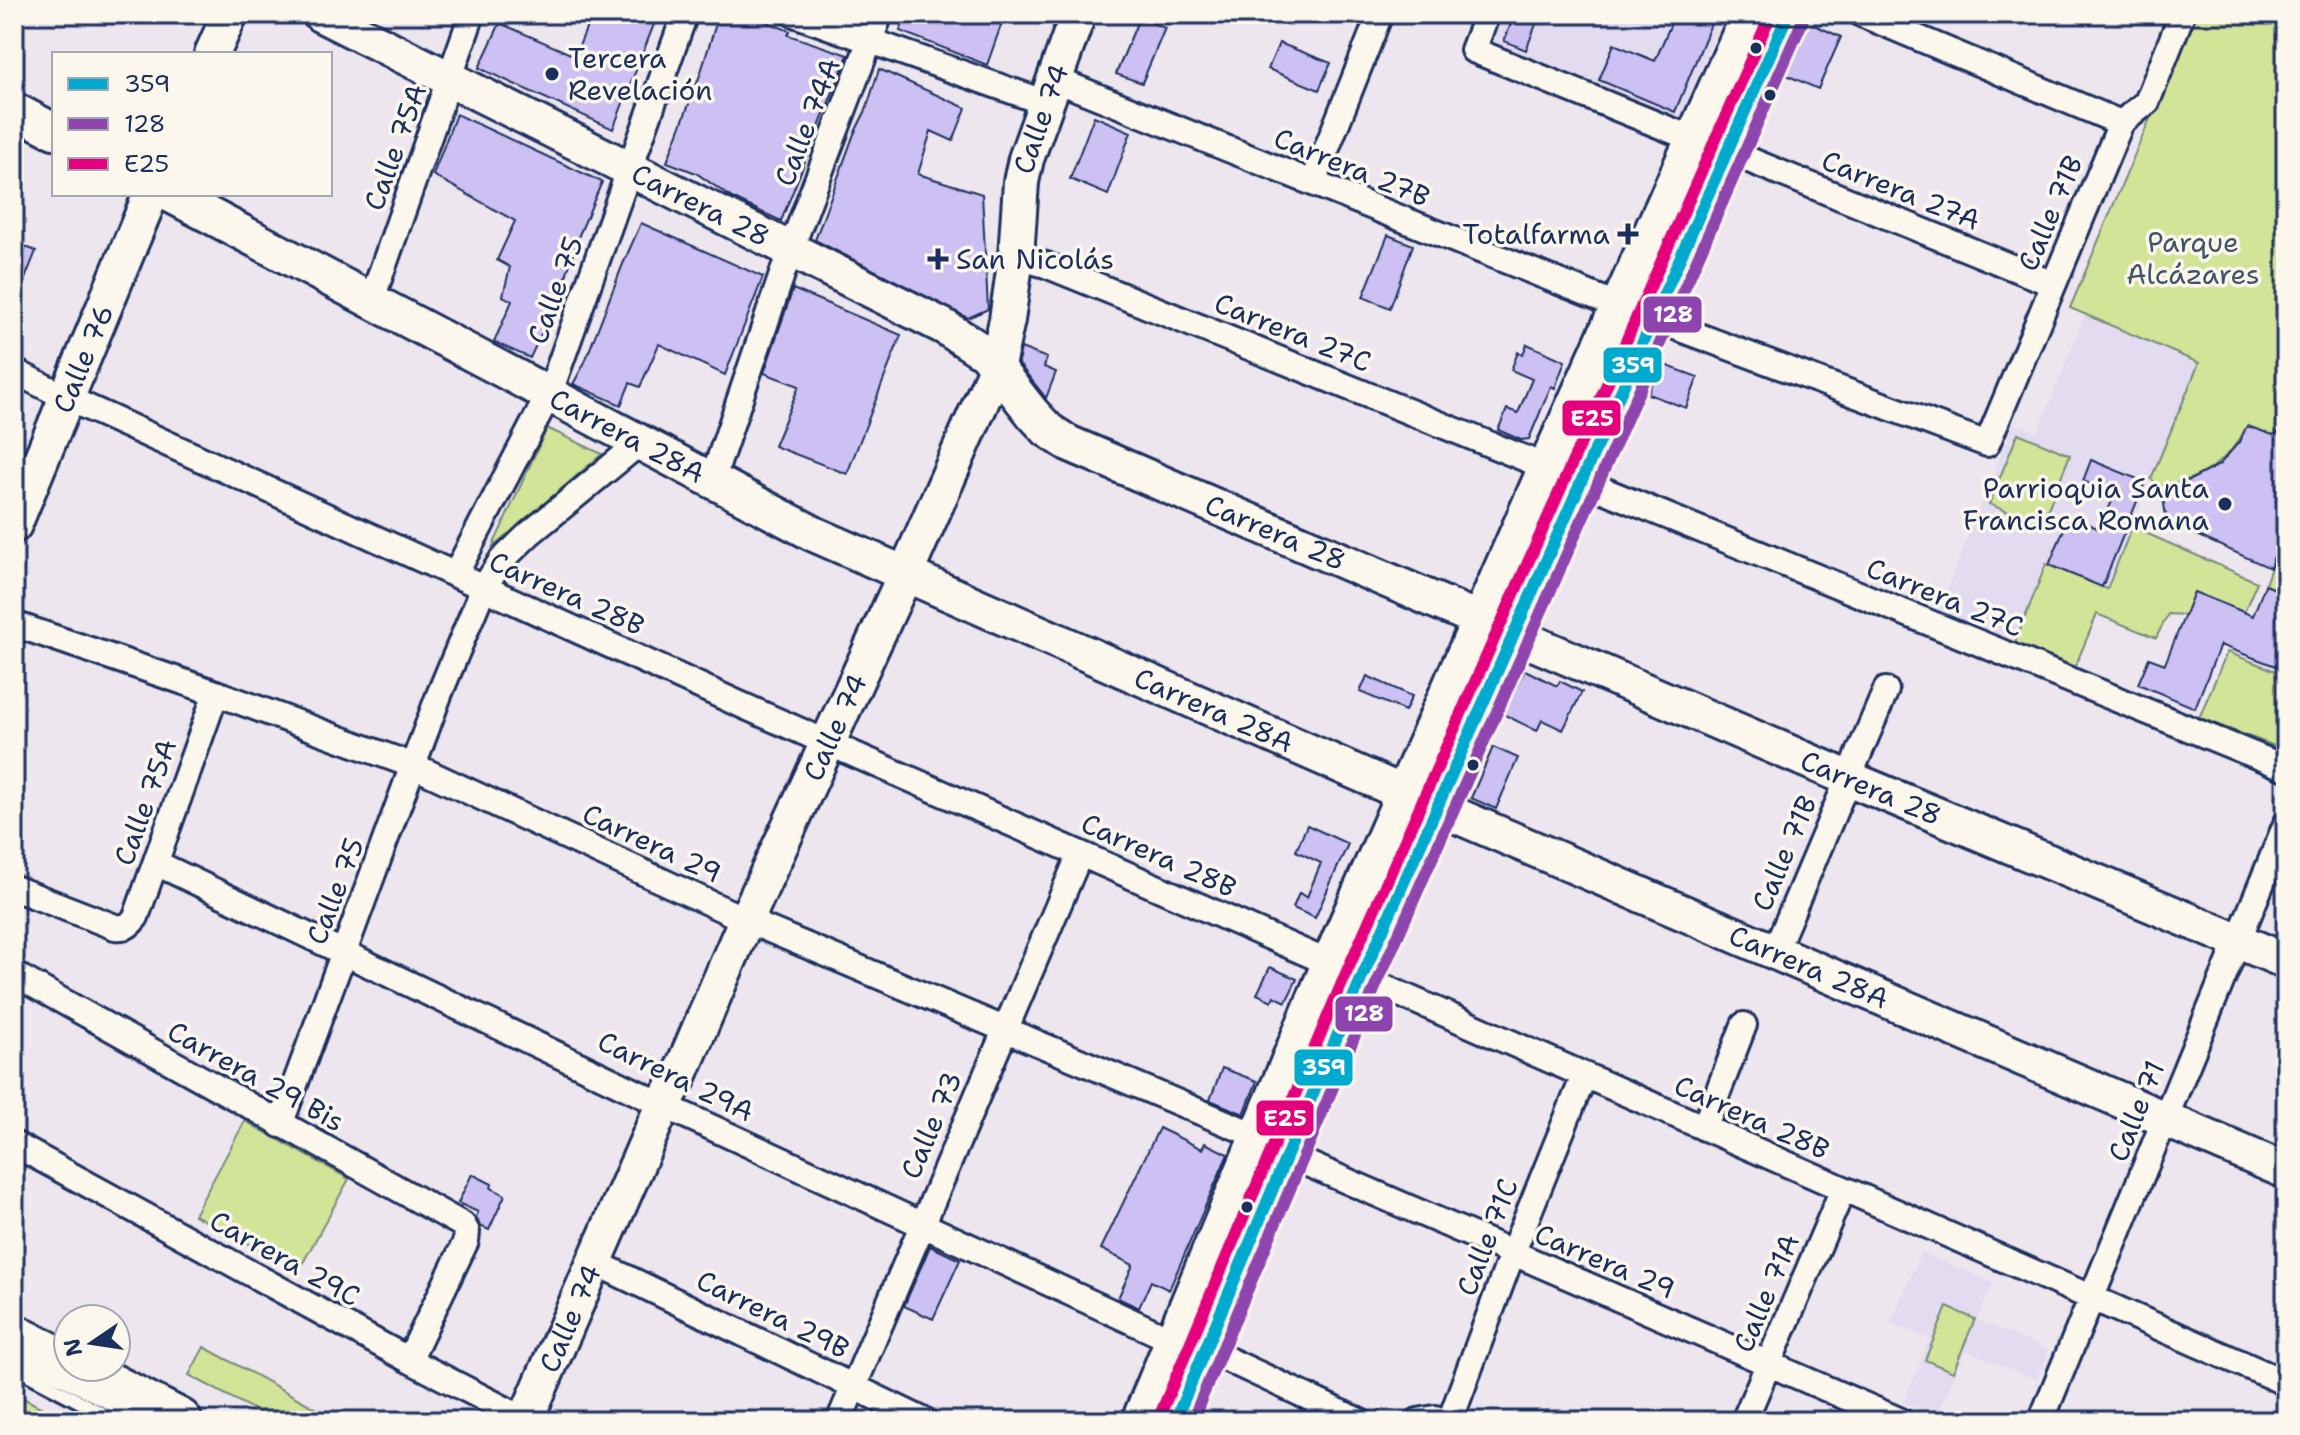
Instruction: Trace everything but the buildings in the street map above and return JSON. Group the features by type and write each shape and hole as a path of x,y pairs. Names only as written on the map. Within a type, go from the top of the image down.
{"highway":[{"path":"14,1337 52,1356"},
{"path":"105,1383 179,1421"}],"street":[{"path":"213,52 230,14"},
{"name":"Carrera 28","path":"320,14 943,326 969,341 997,366 1033,414 1048,430 1068,443 1848,778 2286,961"},
{"name":"Calle 75A","path":"372,299 472,14"},
{"name":"Calle 75","path":"455,575 550,392 685,14"},
{"name":"Carrera 27B","path":"794,14 870,41 1050,91 1313,183 1619,306 1987,444"},
{"name":"Calle 74A","path":"713,478 790,251 880,14"},
{"name":"Calle 74","path":"526,1420 663,1105 678,1079 746,920 905,575 997,366 1016,257 1021,182 1026,159 1078,14"},
{"path":"1313,183 1380,14"},
{"path":"1487,14 1473,50 1693,139"},
{"path":"1139,1421 1329,963 1749,14"},
{"path":"1175,1421 1362,977 1788,14"},
{"path":"1861,14 2121,123"},
{"name":"Calle 71B","path":"1987,444 2121,123 2147,102 2182,14"},
{"path":"14,110 52,130"},
{"name":"Carrera 27A","path":"1727,151 2053,284"},
{"name":"Calle 76","path":"14,525 150,196"},
{"name":"Carrera 28A","path":"173,196 550,392 814,534 1404,793 2286,1171"},
{"name":"Carrera 27C","path":"1016,257 1046,265 1546,467"},
{"name":"Carrera 28B","path":"14,371 483,589 828,743 2286,1383"},
{"name":"Calle 75","path":"280,1125 439,695 483,589 501,561 529,534 642,441"},
{"name":"Carrera 27C","path":"1581,481 2286,768"},
{"name":"Carrera 29","path":"14,624 216,693 414,766 746,920 1257,1136"},
{"name":"Calle 71B","path":"1775,951 1886,690"},
{"name":"Calle 75A","path":"16,896 115,927 125,928 136,917 216,693"},
{"name":"Calle 71","path":"2041,1421 2286,824"},
{"name":"Calle 73","path":"839,1421 1080,854"},
{"name":"Carrera 29A","path":"156,863 663,1105 1172,1340"},
{"name":"Carrera 29 Bis","path":"14,974 280,1125 454,1219 467,1232 466,1241 409,1360"},
{"path":"1704,1128 1744,1025"},
{"name":"Calle 71C","path":"1447,1421 1584,1076"},
{"name":"Carrera 29C","path":"14,1144 409,1360 526,1420"},
{"name":"Carrera 29","path":"1287,1155 1901,1421"},
{"name":"Calle 71A","path":"1744,1421 1843,1189"},
{"name":"Carrera 29B","path":"594,1262 925,1421"},
{"path":"1205,1349 1359,1421"},
{"path":"1418,1421 1435,1418 1447,1421"}],"lane":[{"path":"14,1367 116,1421"}],"shaded area":[{"path":"1505,14 1723,14 1680,119 1494,42"},
{"path":"2085,315 2199,363 2075,667 1938,611 2014,423 2038,432"},
{"path":"1921,1252 1993,1283 1977,1320 2049,1350 2037,1380 1965,1350 1937,1416 1904,1402 1930,1339 1891,1323"}],"green space":[{"name":"Parque Alcázares","path":"2194,14 2286,14 2286,429 2273,435 2247,426 2232,450 2212,468 2189,480 2161,486 2151,479 2199,363 2070,308"},
{"path":"547,428 602,454 492,548"},
{"path":"2018,433 2070,455 2041,526 1989,504"},
{"path":"2286,522 2286,593 2265,585"},
{"path":"2132,527 2257,582 2244,612 2194,592 2185,615 2168,614 2156,638 2097,614 2075,667 2015,643 2046,564 2107,589"},
{"path":"2227,652 2286,675 2286,750 2199,718"},
{"path":"245,1121 349,1179 299,1270 194,1215"},
{"path":"1947,1307 1975,1319 1953,1372 1925,1360"},
{"path":"204,1347 339,1421 275,1421 189,1375"},
{"path":"14,1393 66,1421 14,1421"}],"transit line":[{"name":"E25","path":"1160,1415 1347,971 1771,14"},
{"name":"359","path":"1175,1421 1362,977 1788,14"},
{"name":"128","path":"1192,1421 1377,983 1803,20"}],"place":[{"name":"Tercera Revelación","path":"552,74"},
{"name":"Totalfarma","path":"1628,234"},
{"name":"San Nicolás","path":"938,259"},
{"name":"Parrioquia Santa Francisca Romana","path":"2225,504"}]}
